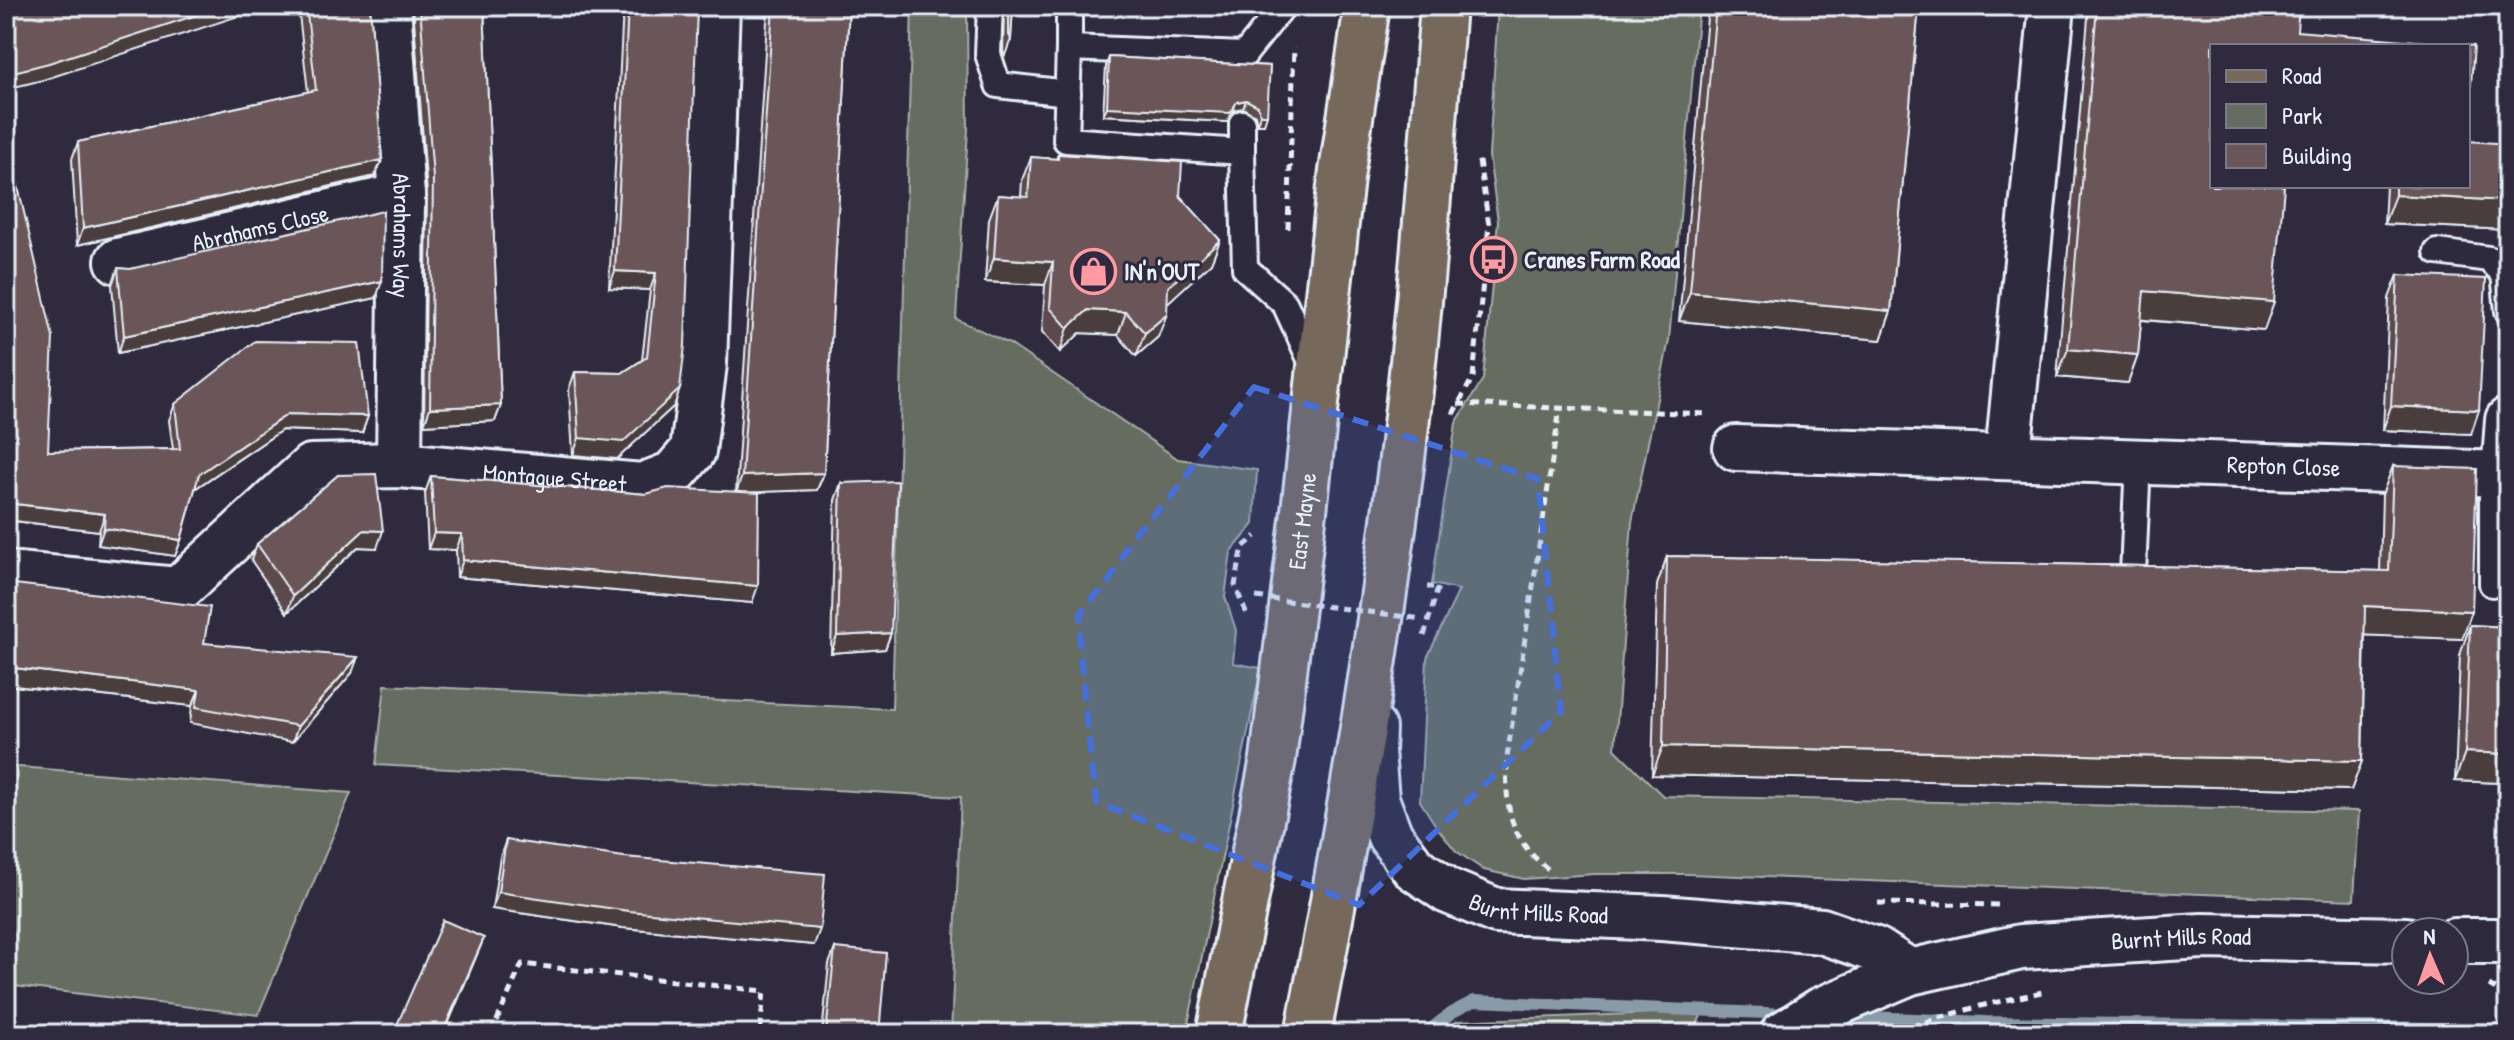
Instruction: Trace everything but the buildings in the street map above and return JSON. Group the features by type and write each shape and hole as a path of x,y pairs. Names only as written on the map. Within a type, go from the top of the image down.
{"main road":[{"name":"East Mayne","path":"1219,1034 1273,759 1341,178 1367,6"},
{"path":"1308,1034 1343,855 1378,633 1407,417 1422,276 1443,6"}],"street":[{"name":"Abrahams Way","path":"388,6 402,196 399,465"},
{"name":"Montague Street","path":"6,574 178,590 311,467 399,465 642,486 673,474 693,451 704,364 717,6"},
{"path":"2008,455 2052,6"},
{"name":"Abrahams Close","path":"118,261 402,196"},
{"path":"2502,474 2508,420"},
{"name":"Repton Close","path":"1727,431 2008,455 2502,474"},
{"name":"Burnt Mills Road","path":"1378,633 1372,751 1376,799 1390,836 1414,868 1448,891 1496,911 1662,918 1822,931 1876,950 1910,972"},
{"name":"Burnt Mills Road","path":"1783,1034 1821,1010 1910,972 2021,947 2202,936 2390,940"},
{"path":"2470,941 2508,941"}],"lane":[{"path":"990,6 988,54 998,85 1068,93"},
{"path":"1069,6 1066,140 1242,152"},
{"path":"1069,48 1243,64 1283,6"},
{"path":"1242,123 1245,268 1285,304 1319,380"},
{"path":"2437,252 2489,259 2504,274 2508,311"},
{"path":"2133,574 2138,460"},
{"path":"2492,584 2502,474"}],"path":[{"path":"1288,235 1294,37"},
{"path":"1479,142 1477,158 1489,225 1473,377 1458,404 1560,408 1727,431"},
{"path":"1558,873 1546,868 1524,846 1510,819 1506,787 1507,757 1560,408"},
{"path":"1244,627 1246,613 1235,585 1243,547 1259,533"},
{"path":"1256,597 1422,619"},
{"path":"1421,645 1429,623"},
{"path":"1865,903 2005,905"},
{"path":"491,1034 522,964 764,991 760,1034"},
{"path":"1887,1033 1980,1006"}],"highlighted area":[{"path":"1254,387 1538,479 1561,712 1359,905 1096,802 1078,615"}],"green space":[{"path":"912,6 967,6 968,130 956,319 1010,344 1178,459 1257,470 1254,524 1231,552 1225,597 1236,630 1233,663 1261,668 1186,1034 951,1034 961,797 376,765 385,685 892,709"},
{"path":"1498,6 1699,6 1669,340 1632,522 1615,749 1663,796 2359,811 2354,900 1688,874 1595,874 1524,879 1484,870 1456,851 1420,801 1427,658 1459,590 1432,584 1456,423 1483,379 1498,221 1489,156"},
{"path":"6,766 351,793 258,1015 6,985"},
{"path":"1703,1011 1693,1034 1446,1034 1457,1021"}],"waterway":[{"path":"1425,1034 1451,1013 1474,1001 1791,1014"},
{"path":"1845,1016 1985,1022 2508,1029"}],"place":[{"name":"Cranes Farm Road","path":"1493,260"},
{"name":"IN'n'OUT","path":"1093,272"}]}
